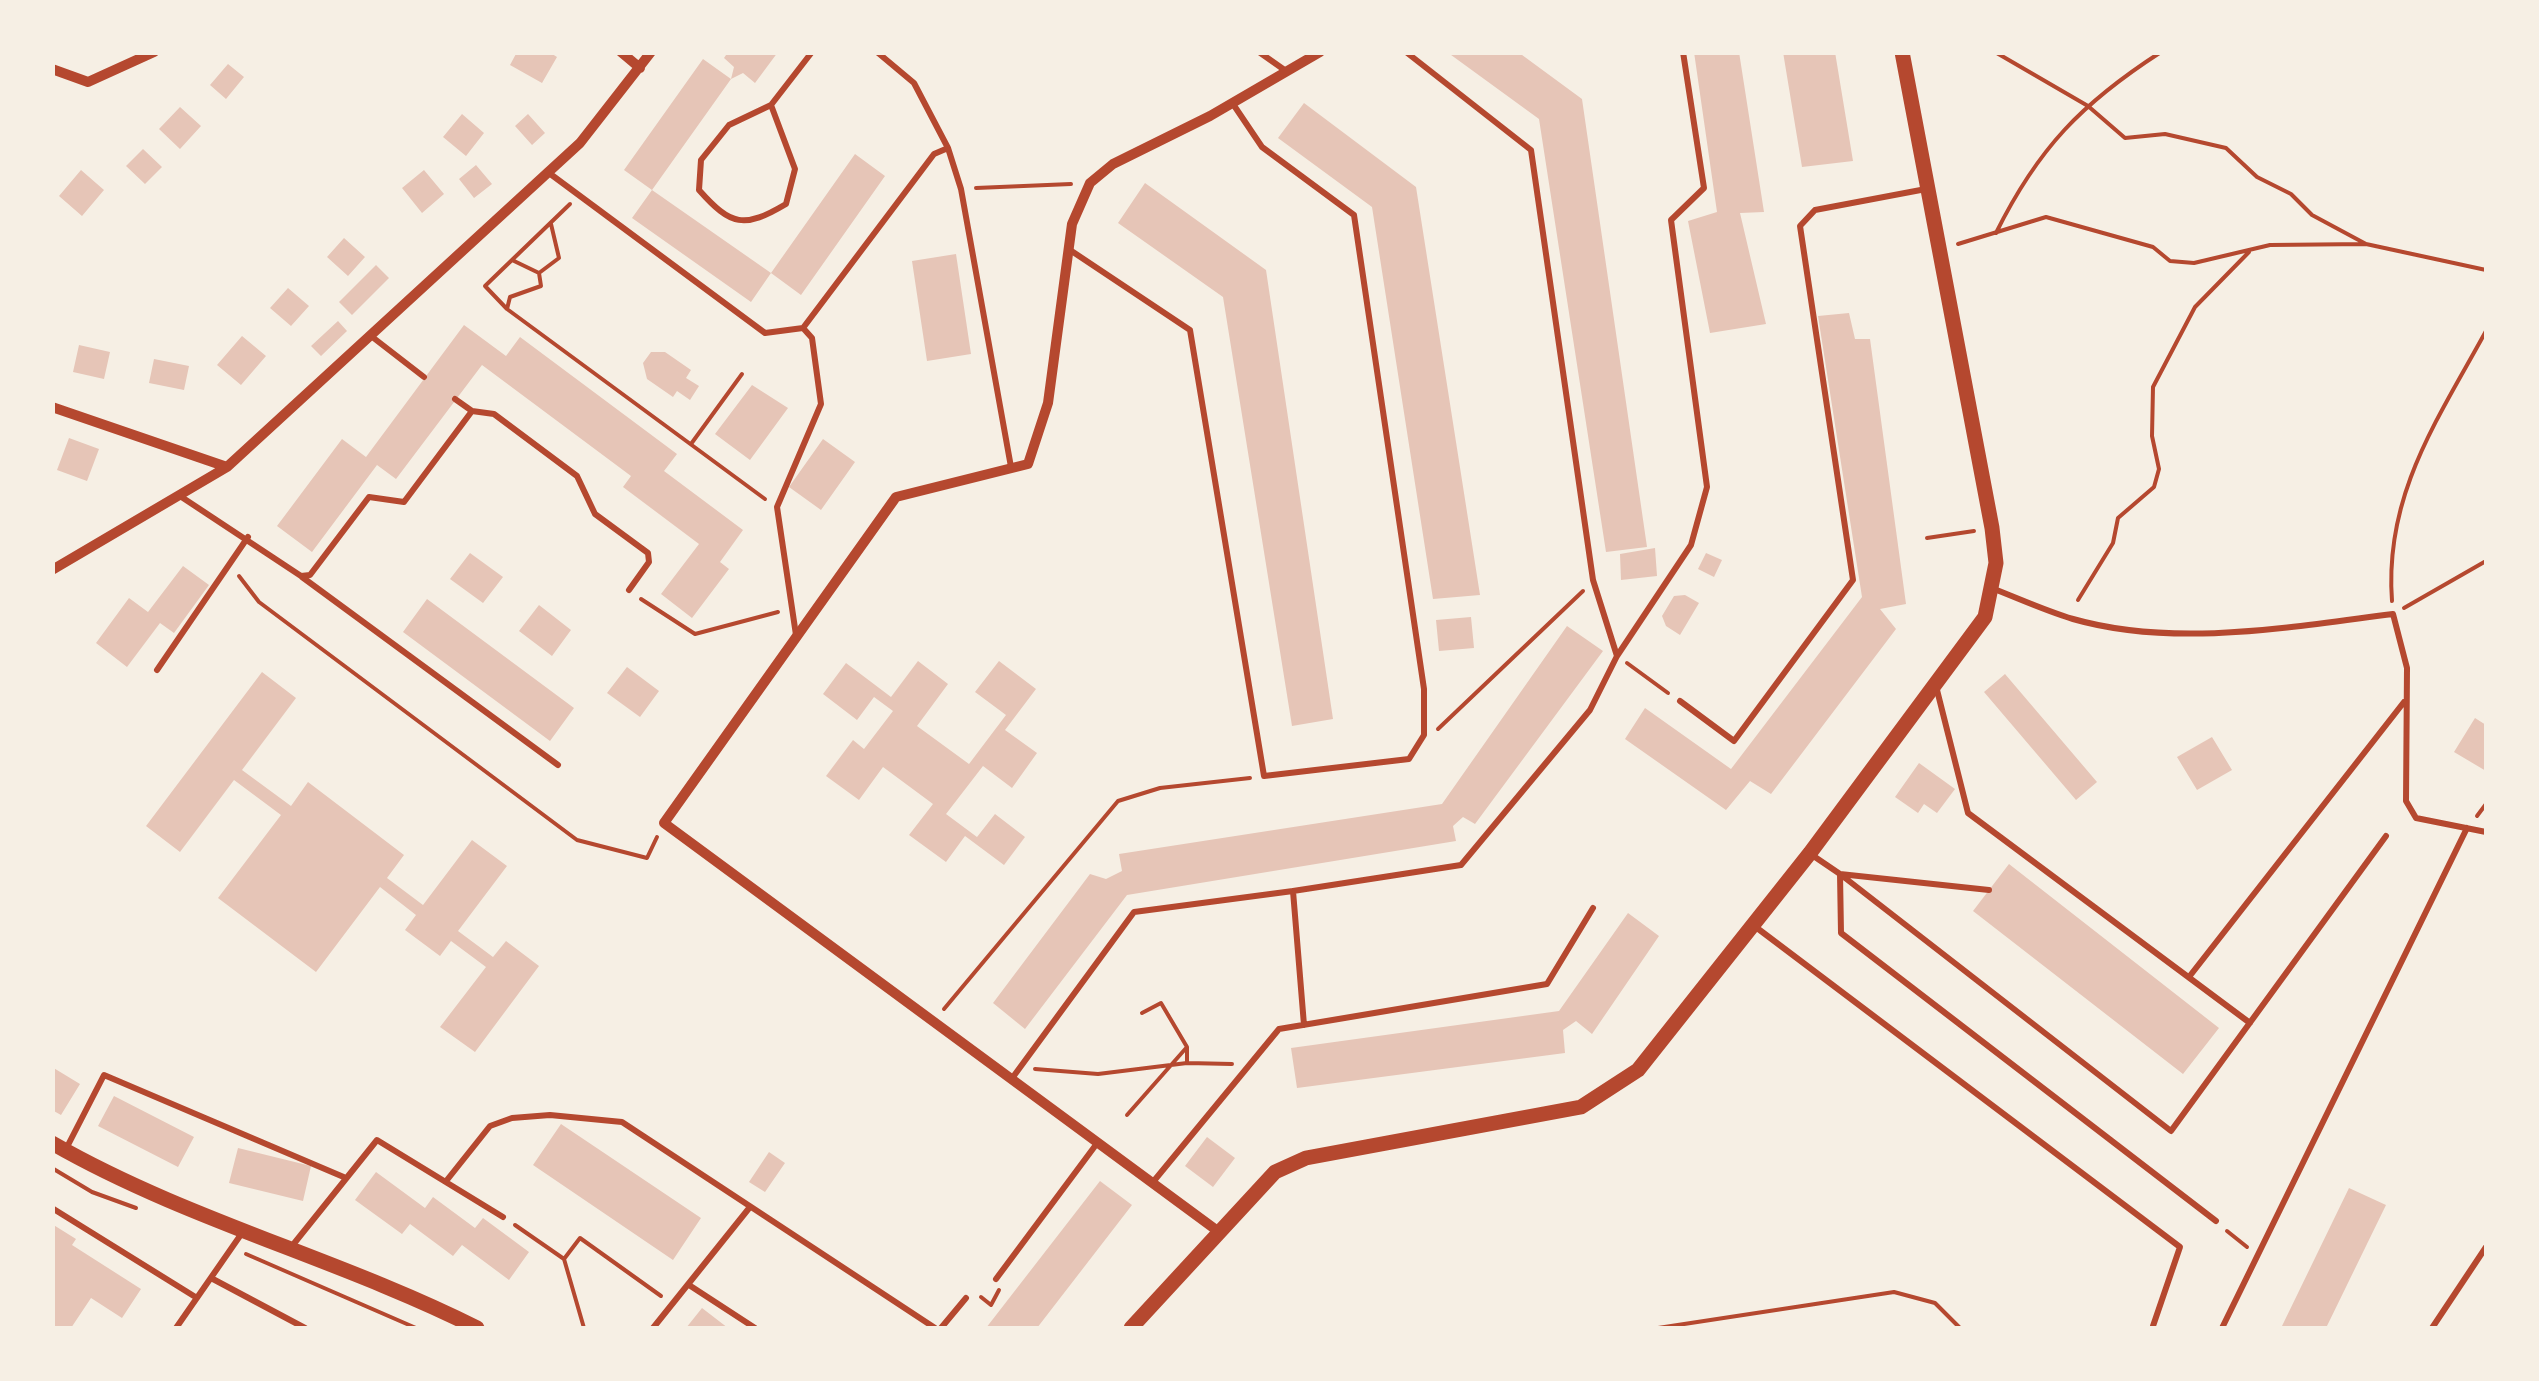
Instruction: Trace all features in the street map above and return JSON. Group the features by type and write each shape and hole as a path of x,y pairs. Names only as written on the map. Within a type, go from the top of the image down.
{"street":[{"path":"52,70 88,82 154,52"},
{"path":"621,52 640,68"},
{"path":"52,570 226,467 580,143 651,52"},
{"path":"1218,1232 1017,1073 934,1021 664,824 896,497 1028,464 1048,403 1072,224 1090,183 1113,164 1320,52"},
{"path":"1130,1328 1275,1172 1306,1158 1581,1107 1638,1070 1810,853 1984,617 1994,589 1992,528 1902,52"},
{"path":"52,407 226,467"},
{"path":"59,1146 106,1174 391,1286 478,1328"}],"lane":[{"path":"771,105 796,169 786,204 756,222 724,217 699,190 701,160 730,125 771,105 812,52"},
{"path":"877,52 914,83 948,148 961,189 1011,467"},
{"path":"1259,52 1286,72"},
{"path":"1406,52 1531,150 1593,580 1617,656"},
{"path":"1017,1073 1134,912 1461,865 1590,710 1617,656 1691,545 1706,487 1671,220 1704,188 1683,52"},
{"path":"1068,248 1190,330 1264,776 1409,760 1424,735 1424,689 1354,215 1262,147 1232,103"},
{"path":"549,173 765,333 803,328 934,154 948,148"},
{"path":"1680,701 1734,742 1853,580 1800,226 1815,210 1928,189"},
{"path":"796,635 777,507 821,404 812,338 803,328"},
{"path":"372,336 424,376"},
{"path":"455,399 472,411 494,414 577,476 594,514 648,553 649,562 629,590"},
{"path":"302,576 310,575 369,497 404,502 472,411"},
{"path":"179,496 248,537 558,765"},
{"path":"157,670 248,537"},
{"path":"1994,589 2072,619 2114,628 2240,634 2394,614 2408,668 2406,801 2416,818 2486,832"},
{"path":"1936,686 1968,814 2250,1022"},
{"path":"2189,977 2405,701"},
{"path":"2222,1328 2467,828"},
{"path":"1810,853 2171,1131 2386,836"},
{"path":"1840,874 1989,890"},
{"path":"1840,874 1842,933 2216,1221"},
{"path":"1293,891 1304,1025"},
{"path":"1153,1182 1279,1029 1547,984 1594,908"},
{"path":"1752,924 2180,1246 2152,1326"},
{"path":"59,1146 104,1075 346,1178"},
{"path":"447,1180 490,1126 512,1118 591,1116 622,1122 938,1328 966,1298"},
{"path":"291,1246 377,1140 503,1217"},
{"path":"996,1279 1099,1141"},
{"path":"653,1328 750,1207"},
{"path":"52,1208 197,1298"},
{"path":"176,1328 246,1228"},
{"path":"2432,1328 2486,1247"},
{"path":"211,1278 305,1328"},
{"path":"689,1285 755,1328"}],"path":[{"path":"1995,52 2088,106 2125,138 2165,134 2226,148 2257,177 2291,194 2312,215 2366,244"},
{"path":"1996,232 2024,176 2088,106 2161,52"},
{"path":"961,189 1090,183"},
{"path":"579,196 485,286 507,309 777,507"},
{"path":"1968,242 2046,217 2153,247 2170,261 2194,264 2270,245 2366,244 2486,270"},
{"path":"540,273 559,258 550,223"},
{"path":"2078,600 2113,542 2118,518 2154,488 2159,468 2152,436 2153,388 2194,307 2251,250"},
{"path":"512,260 540,273"},
{"path":"507,309 510,297 541,286 540,273"},
{"path":"2486,331 2409,472 2390,570 2394,614 2486,561"},
{"path":"691,444 742,374"},
{"path":"1927,538 1974,531"},
{"path":"230,564 259,602 577,840 647,858 664,824"},
{"path":"1424,735 1442,727 1593,580"},
{"path":"629,590 695,634 792,608"},
{"path":"1617,656 1657,686"},
{"path":"934,1021 1118,801 1160,788 1264,776"},
{"path":"1142,1013 1162,1003 1187,1047 1187,1063"},
{"path":"1126,1115 1187,1047"},
{"path":"1017,1073 1098,1074 1187,1063 1232,1064"},
{"path":"503,1217 564,1259 584,1328"},
{"path":"2216,1221 2258,1255"},
{"path":"564,1259 580,1238 673,1304"},
{"path":"1658,1328 1894,1292 1935,1304 1960,1328"},
{"path":"991,1304 1000,1294"}],"building":[{"path":"517,52 549,52 557,57 542,83 510,65"},
{"path":"728,52 778,52 755,83 743,73 731,79 734,67 724,58"},
{"path":"1447,52 1518,52 1582,99 1647,547 1606,552 1539,119"},
{"path":"1694,52 1739,52 1764,212 1740,213 1766,324 1710,333 1688,221 1717,212"},
{"path":"1783,52 1835,52 1853,161 1802,167"},
{"path":"703,59 731,79 652,190 624,170"},
{"path":"228,64 244,77 226,99 210,85"},
{"path":"1304,103 1416,187 1480,595 1433,599 1372,207 1278,138"},
{"path":"180,107 201,126 180,149 159,129"},
{"path":"462,114 484,133 466,156 443,137"},
{"path":"528,114 545,133 532,145 515,126"},
{"path":"143,149 162,167 145,184 126,166"},
{"path":"855,154 885,176 801,295 771,273"},
{"path":"476,165 492,184 474,198 459,179"},
{"path":"81,170 104,190 82,216 59,196"},
{"path":"424,170 444,194 422,213 402,188"},
{"path":"1145,183 1266,270 1333,719 1292,726 1223,297 1118,223"},
{"path":"652,190 771,273 751,302 632,218"},
{"path":"344,238 365,257 348,276 327,257"},
{"path":"956,254 971,354 927,361 912,261"},
{"path":"376,265 389,278 352,315 339,302"},
{"path":"288,288 309,306 291,326 270,308"},
{"path":"1849,313 1855,339 1870,339 1906,604 1880,609 1896,629 1771,794 1750,781 1726,810 1625,739 1645,708 1731,769 1862,597 1818,316"},
{"path":"338,321 347,331 321,356 311,346"},
{"path":"464,325 506,356 520,337 677,454 664,471 743,530 720,562 729,569 692,618 661,594 699,544 623,487 631,476 482,365 396,479 377,465 312,552 277,526 342,439 366,457"},
{"path":"242,336 266,356 241,385 217,365"},
{"path":"79,345 110,352 104,379 73,372"},
{"path":"651,352 665,352 691,370 686,378 699,386 690,400 677,391 673,397 647,379 643,363"},
{"path":"154,359 189,366 184,390 149,383"},
{"path":"752,385 788,408 750,460 715,434"},
{"path":"69,438 99,449 87,481 57,470"},
{"path":"823,439 855,462 821,510 789,487"},
{"path":"1655,548 1657,576 1621,580 1620,554"},
{"path":"470,553 503,577 483,603 450,579"},
{"path":"1706,553 1722,560 1714,577 1698,569"},
{"path":"183,566 209,585 174,633 160,623 127,667 96,643 129,598 148,612"},
{"path":"1685,595 1699,603 1680,635 1666,626 1662,616 1674,596"},
{"path":"427,599 574,708 550,741 403,632"},
{"path":"539,605 571,630 552,656 519,631"},
{"path":"1471,617 1474,648 1439,651 1436,620"},
{"path":"1567,626 1603,651 1475,824 1463,817 1453,826 1456,841 1127,895 1025,1029 993,1003 1090,874 1106,879 1122,871 1119,854 1442,804"},
{"path":"918,661 948,684 917,726 969,764 1006,715 975,692 999,661 1036,689 1005,730 1037,753 1012,788 983,766 946,814 977,837 995,814 1025,837 1004,865 965,836 946,862 909,835 933,804 883,767 859,800 826,776 853,740 864,749 893,711 874,697 857,720 823,694 846,663 891,697"},
{"path":"627,667 659,691 640,717 607,693"},
{"path":"262,672 296,698 242,770 291,806 308,782 404,855 387,878 423,905 472,840 507,866 458,931 493,957 506,941 539,966 475,1052 440,1027 486,967 451,941 440,956 405,930 416,915 380,887 316,972 218,898 281,815 234,780 180,852 146,826"},
{"path":"2005,674 2097,782 2076,800 1984,692"},
{"path":"2475,718 2486,725 2486,771 2454,752"},
{"path":"2212,737 2232,770 2197,790 2177,757"},
{"path":"1919,763 1955,789 1937,813 1924,804 1918,813 1895,797"},
{"path":"2009,864 2219,1028 2183,1074 1973,911"},
{"path":"1628,913 1659,936 1592,1034 1576,1021 1563,1030 1565,1053 1297,1088 1291,1048 1559,1011"},
{"path":"52,1067 80,1084 61,1115 52,1110"},
{"path":"114,1096 194,1137 178,1167 98,1126"},
{"path":"561,1124 701,1218 673,1260 533,1165"},
{"path":"1207,1137 1235,1158 1213,1187 1185,1166"},
{"path":"238,1148 311,1166 303,1201 229,1183"},
{"path":"769,1152 785,1163 765,1192 749,1182"},
{"path":"376,1172 425,1208 433,1197 475,1228 483,1218 529,1252 509,1280 462,1245 453,1256 410,1224 402,1234 355,1200"},
{"path":"1100,1181 1132,1205 1037,1328 986,1328"},
{"path":"2349,1188 2386,1205 2326,1328 2282,1326"},
{"path":"52,1224 76,1239 72,1245 141,1289 122,1318 91,1298 71,1328 52,1328"},
{"path":"702,1308 728,1328 686,1328"}]}
